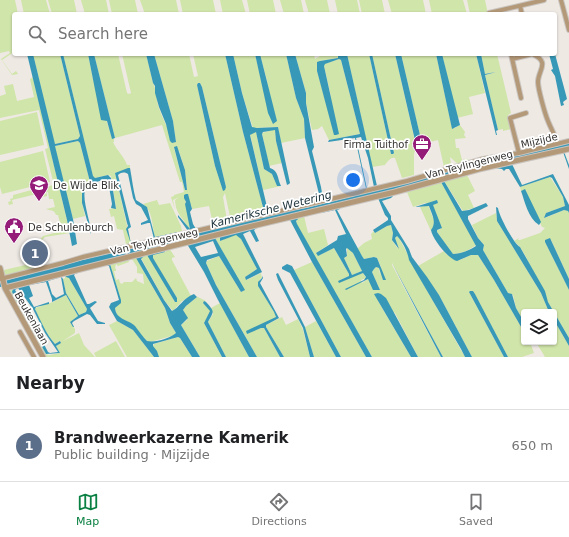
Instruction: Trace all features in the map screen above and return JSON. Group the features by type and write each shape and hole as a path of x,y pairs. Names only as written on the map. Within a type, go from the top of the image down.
{"street":[{"path":"493,12 544,0"},
{"path":"561,0 569,30"},
{"path":"520,6 522,12"},
{"path":"511,56 521,98"},
{"path":"535,56 542,63 538,83 548,122 557,144"},
{"path":"519,153 510,118 526,113"},
{"name":"Mijzijde","path":"2,279 83,257 407,181 483,160 569,141"},
{"name":"Van Teylingenweg","path":"3,288 238,229 395,192 479,169 565,150"},
{"name":"Beukenlaan","path":"0,268 3,288 43,357"},
{"path":"20,332 34,357"},
{"path":"27,344 34,340"}],"green space":[{"path":"0,0 15,0 18,12 12,12 12,53 2,60 12,74 16,71 18,74 12,75 1,59 10,53 9,51 0,53"},
{"path":"21,0 46,0 49,12 24,12"},
{"path":"48,0 74,0 77,12 51,12"},
{"path":"81,0 106,0 109,12 84,12"},
{"path":"109,0 135,0 138,12 112,12"},
{"path":"140,0 176,0 179,12 144,12"},
{"path":"180,0 213,0 216,12 183,12"},
{"path":"220,0 242,0 245,12 223,12"},
{"path":"247,0 273,0 276,12 250,12"},
{"path":"280,0 301,0 304,12 283,12"},
{"path":"305,0 327,0 330,12 308,12"},
{"path":"335,0 357,0 360,12 338,12"},
{"path":"359,0 382,0 385,12 362,12"},
{"path":"388,0 423,0 426,12 391,12"},
{"path":"429,0 463,0 466,12 432,12"},
{"path":"467,0 485,0 488,12 470,12"},
{"path":"33,56 60,56 80,136 78,139 54,143"},
{"path":"63,56 88,56 93,79 112,138 114,138 113,142 127,165 130,165 130,168 115,173 131,243 126,244 123,230 117,229 114,216 111,217 109,209 116,208 111,176 93,177"},
{"path":"94,56 118,56 127,93 129,94 131,93 122,56 146,56 162,117 176,142 173,121 155,56 189,56 194,77 198,76 193,56 225,56 243,132 264,211 230,217 225,193 223,197 227,220 213,224 209,206 192,209 191,205 185,199 189,229 177,209 175,200 179,197 173,200 175,210 171,197 184,192 182,182 180,182 162,125 115,138","holes":["200,83 226,187 223,190 215,166 197,85","174,148 179,151 185,170 186,190"]},
{"path":"233,56 255,56 270,118 267,81 261,56 286,56 296,98 304,119 305,138 281,143 278,127 253,128 242,93"},
{"path":"296,56 314,56 315,59 320,56 338,56 338,58 320,61 317,71 335,135 330,92 324,64 339,59 341,60 360,134 329,140 322,126 318,129 312,130 306,103 306,93"},
{"path":"347,56 369,56 391,154 393,154 372,56 395,56 417,150 414,153 414,175 402,178 395,158 388,161 385,165 372,167"},
{"path":"401,56 436,56 452,128 460,125 465,132 464,135 466,138 455,139 456,148 459,148 462,160 468,159 469,162 459,165 450,157 451,164 444,167 438,140 422,144"},
{"path":"442,56 476,56 485,93 469,97 473,114 457,118"},
{"path":"481,56 497,56 511,113 508,115 511,129 503,131 503,129 498,130 485,75 496,72 485,74"},
{"path":"33,77 70,233 45,237 40,242 39,241 43,236 62,231 58,215 56,215 53,211 46,209 55,207 53,199 49,199 48,192 45,193 44,190 41,191 40,188 54,185 45,149 48,148 39,110 0,118 0,96 6,94 4,86 13,84 17,101 34,97 30,79"},
{"path":"37,112 44,145 0,155 0,121"},
{"path":"275,129 276,141 282,163 269,166 262,133"},
{"path":"256,132 264,169 272,174 277,186 281,186 263,190 250,135"},
{"path":"78,141 80,143 90,182 82,190 82,203 85,216 73,219 54,148 55,146"},
{"path":"43,151 50,182 2,194 0,187 0,162"},
{"path":"467,175 475,191 468,195 474,208 463,211 444,181"},
{"path":"550,177 563,197 565,206 546,213 545,218 564,210 568,211 569,213 569,279 551,240 545,242 569,290 569,338 557,317 557,309 552,309 525,255 514,241 519,238 518,240 540,233 545,228 542,227 525,190 521,191 520,187"},
{"path":"441,182 476,245 468,250 456,254 451,252 437,232 437,230 441,229 432,205 437,203 425,203 413,207 407,192"},
{"path":"39,188 40,192 43,191 44,194 47,193 47,196 43,197 41,193 12,200 13,204 9,205 8,202 11,201 10,199 13,198 13,195"},
{"path":"157,200 159,205 170,203 182,231 155,237 152,219 149,211 143,204"},
{"path":"428,205 435,223 431,231 420,207"},
{"path":"496,213 497,221 541,293 548,309 521,309 521,317 516,308 513,295 508,293 483,250 484,245 478,238 472,225"},
{"path":"304,216 308,233 324,229 328,245 316,253 320,255 334,248 349,274 349,276 338,281 363,273 366,278 361,280 362,283 368,279 380,290 372,272 376,267 379,268 380,275 381,267 377,258 374,257 364,259 357,249 372,239 371,234 374,231 375,233 391,225 393,233 392,240 398,249 395,238 397,236 399,238 465,357 443,357 392,263 441,357 418,357 395,313 378,301 411,357 372,357 296,224 297,217"},
{"path":"236,234 241,239 257,269 245,277 247,280 261,273 262,278 260,279 258,286 276,315 275,319 247,333 264,328 280,357 257,357 216,285 206,263 207,261 219,256 241,292 244,290 215,238 220,236 220,241"},
{"path":"347,247 353,253 362,271 352,275 344,258 347,256"},
{"path":"169,248 175,257 172,258 172,260 191,296 182,301 173,311 164,300 141,258 147,253 175,302 177,298 152,258 152,255 165,252"},
{"path":"444,251 446,254 460,260 471,255 478,255 521,327 521,345 531,345 534,353 522,357 508,357 473,291 469,292 504,357 472,357 439,295 418,266"},
{"path":"136,256 165,308 170,323 176,333 175,335 150,342 147,341 127,321 123,320 116,313 115,308 121,301 110,264 128,259 129,262 118,266 116,264 116,271 114,271 116,280 119,279 120,283 122,284 124,282 132,282 136,278 137,281 144,284 143,274 137,273 137,267 132,259"},
{"path":"32,260 35,268 6,277 4,274 4,270 30,264 30,261"},
{"path":"312,262 366,357 341,357 294,270"},
{"path":"65,275 69,278 87,309 86,312 79,315 66,293 63,279 65,278"},
{"path":"16,286 12,292 46,354 49,355 60,353 56,346 61,342 60,341 55,344 46,332 35,308 53,302 66,295 78,316 70,322 75,329 75,333 63,341 79,333 84,345 95,357 45,357 10,292 11,288"},
{"path":"196,296 206,301 203,303 210,310 210,313 204,323 222,357 200,357 181,325 187,320 183,310 197,297"},
{"path":"220,303 249,357 226,357 208,322 213,314 211,308"},
{"path":"282,317 286,325 298,319 303,330 310,357 284,357 266,327 266,325"},
{"path":"117,321 133,330 154,357 127,357 109,325"},
{"path":"316,321 336,357 314,357 305,327"},
{"path":"557,325 569,346 569,357 545,357 538,345 557,345"},
{"path":"178,337 192,357 158,357 153,346 154,344"},
{"path":"116,341 125,357 96,357 94,353"}],"water":[{"path":"27,56 33,56 55,144 78,139 80,136 60,56 63,56 93,176 95,178 108,175 111,178 116,209 111,208 112,204 107,179 90,184 85,189 84,194 91,234 82,203 82,190 90,182 80,143 78,141 55,146 73,219 77,244 72,246"},
{"path":"88,56 94,56 115,138 112,139 107,121 101,120"},
{"path":"146,56 155,56 173,121 176,142 172,143 170,141"},
{"path":"225,56 233,56 252,127 278,127 290,183 287,185 276,141 275,130 263,132 262,134 270,168 275,171 281,186 277,186 272,174 264,169 256,132 250,135 268,211 264,211 243,132"},
{"path":"255,56 261,56 277,121 273,124 268,113"},
{"path":"286,56 296,56 306,93 306,103 314,147 312,151 323,199 311,202 311,200 320,198 305,138 304,119 296,98"},
{"path":"338,56 347,56 377,186 374,187 368,158 361,137 356,138 367,189 359,190 366,188 355,138 328,142 329,140 360,134 341,60 339,59 325,64 324,66 339,134 334,135 317,71 317,62 338,58"},
{"path":"369,56 372,56 394,153 391,154"},
{"path":"395,56 401,56 423,148 417,149"},
{"path":"436,56 443,56 460,125 452,129"},
{"path":"476,56 481,56 485,74 496,72 485,75 498,130 496,131 496,135"},
{"path":"550,56 556,56 567,99 563,102 564,105 561,106 555,76 551,70 553,69"},
{"path":"200,83 202,87 226,187 223,191 215,166 197,85"},
{"path":"569,143 569,146 563,149 569,169 563,152 444,178 128,254 127,250 266,215 306,208 414,181 479,162 511,157"},
{"path":"177,146 185,170 187,190 185,190 174,147"},
{"path":"512,164 522,185 553,174 569,205 569,213 568,211 564,210 544,218 546,213 565,206 563,197 552,178 550,177 520,187 509,169 504,171 502,169 495,168"},
{"path":"130,168 136,200 147,207 155,237 179,233 154,239 150,223 141,225 141,223 148,220 141,207 136,204 133,198 128,174 122,173 118,175 131,227 128,229 131,244 126,229 128,226 115,173"},
{"path":"444,181 462,211 469,210 486,203 488,206 468,216 468,219 478,238 484,245 483,250 508,293 512,294 516,308 521,317 521,327 478,255 471,255 457,261 449,256 441,248 432,234 431,230 434,221 429,206 415,207 437,200 438,203 433,205 442,228 437,230 437,232 453,254 465,252 476,246 441,182"},
{"path":"525,189 541,222 539,225 535,222 527,210 521,191"},
{"path":"188,194 192,209 190,212 196,229 188,231 178,217 178,215 190,229 185,204 186,202 184,198 184,195"},
{"path":"394,195 391,198 382,201 391,216 391,220 409,249 412,257 439,295 472,357 465,357 409,260 401,241 397,236 395,238 399,249 392,240 393,233 391,225 375,233 373,230 388,220 378,198"},
{"path":"496,207 498,208 507,229 517,245 520,247 545,291 548,302 552,309 548,309 541,293 497,221"},
{"path":"340,209 337,210 364,259 374,257 377,258 386,280 383,280 379,268 376,267 372,272 380,290 373,290 368,279 346,290 345,289 364,280 366,277 363,273 339,283 338,281 349,276 349,274 334,248 318,256 316,253 337,240 338,236 346,234 335,210 321,212","holes":["347,248 353,253 362,271 352,275 344,258 347,256"]},
{"path":"298,218 296,221 297,224 372,357 366,357 290,220 288,221 287,219"},
{"path":"257,228 254,230 259,241 256,242 250,231 243,234 262,272 246,280 245,277 257,269 241,239 236,235 220,241 220,236"},
{"path":"215,238 245,290 241,292 219,256 207,260 206,263 216,285 257,357 249,357 204,272 187,244","holes":["213,241 218,253 201,257 195,247"]},
{"path":"550,238 569,279 569,290 545,242 545,240"},
{"path":"163,249 165,252 153,255 153,258 177,298 177,302 175,302 147,255"},
{"path":"125,250 126,255 0,287 0,282"},
{"path":"145,255 141,259 164,300 172,311 190,296 194,294 197,297 183,310 188,318 181,325 200,357 192,357 178,337 153,344 159,357 154,357 133,330 117,321 109,307 111,303 119,300 109,266 104,266 104,264 110,264 121,300 121,303 115,308 120,317 135,326 147,341 163,340 176,333 170,323 165,308 136,258"},
{"path":"392,263 443,357 441,357"},
{"path":"287,264 292,266 341,357 336,357 290,273 282,269 282,267"},
{"path":"87,269 74,275 87,304 95,301 97,302 90,308 98,321 105,324 97,324 90,315 87,314 74,321 72,323 73,327 70,322 78,316 66,295 52,302 46,282 29,285 33,296 29,298 34,307 49,302 49,304 36,307 35,309 55,344 60,341 61,343 56,346 60,353 46,354 12,292 13,289 18,286 60,275 63,279 66,293 79,315 86,312 87,309 69,278 65,275","holes":["61,277 64,294 56,298 52,294 48,281","18,288 33,309 45,333 58,352 48,352 30,315 15,290"]},
{"path":"278,273 305,327 314,357 310,357 303,328 278,280 276,274"},
{"path":"262,276 263,278 260,283 279,318 266,325 266,327 284,357 280,357 264,328 247,334 246,331 276,317 258,286 258,282"},
{"path":"473,291 475,294 508,357 504,357 469,292"},
{"path":"378,293 386,298 418,357 411,357 374,294"},
{"path":"204,301 213,312 208,322 226,357 222,357 204,323 210,311 203,303"},
{"path":"557,317 569,338 569,346 557,325"}],"place":[{"name":"Firma Tuithof","path":"422,161"},
{"name":"De Wijde Blik","path":"39,202"},
{"name":"De Schulenburch","path":"14,244"},
{"name":"Brandweerkazerne Kamerik","path":"35,253"}],"water label":[{"name":"Kameriksche Wetering","path":"271,209"}]}
